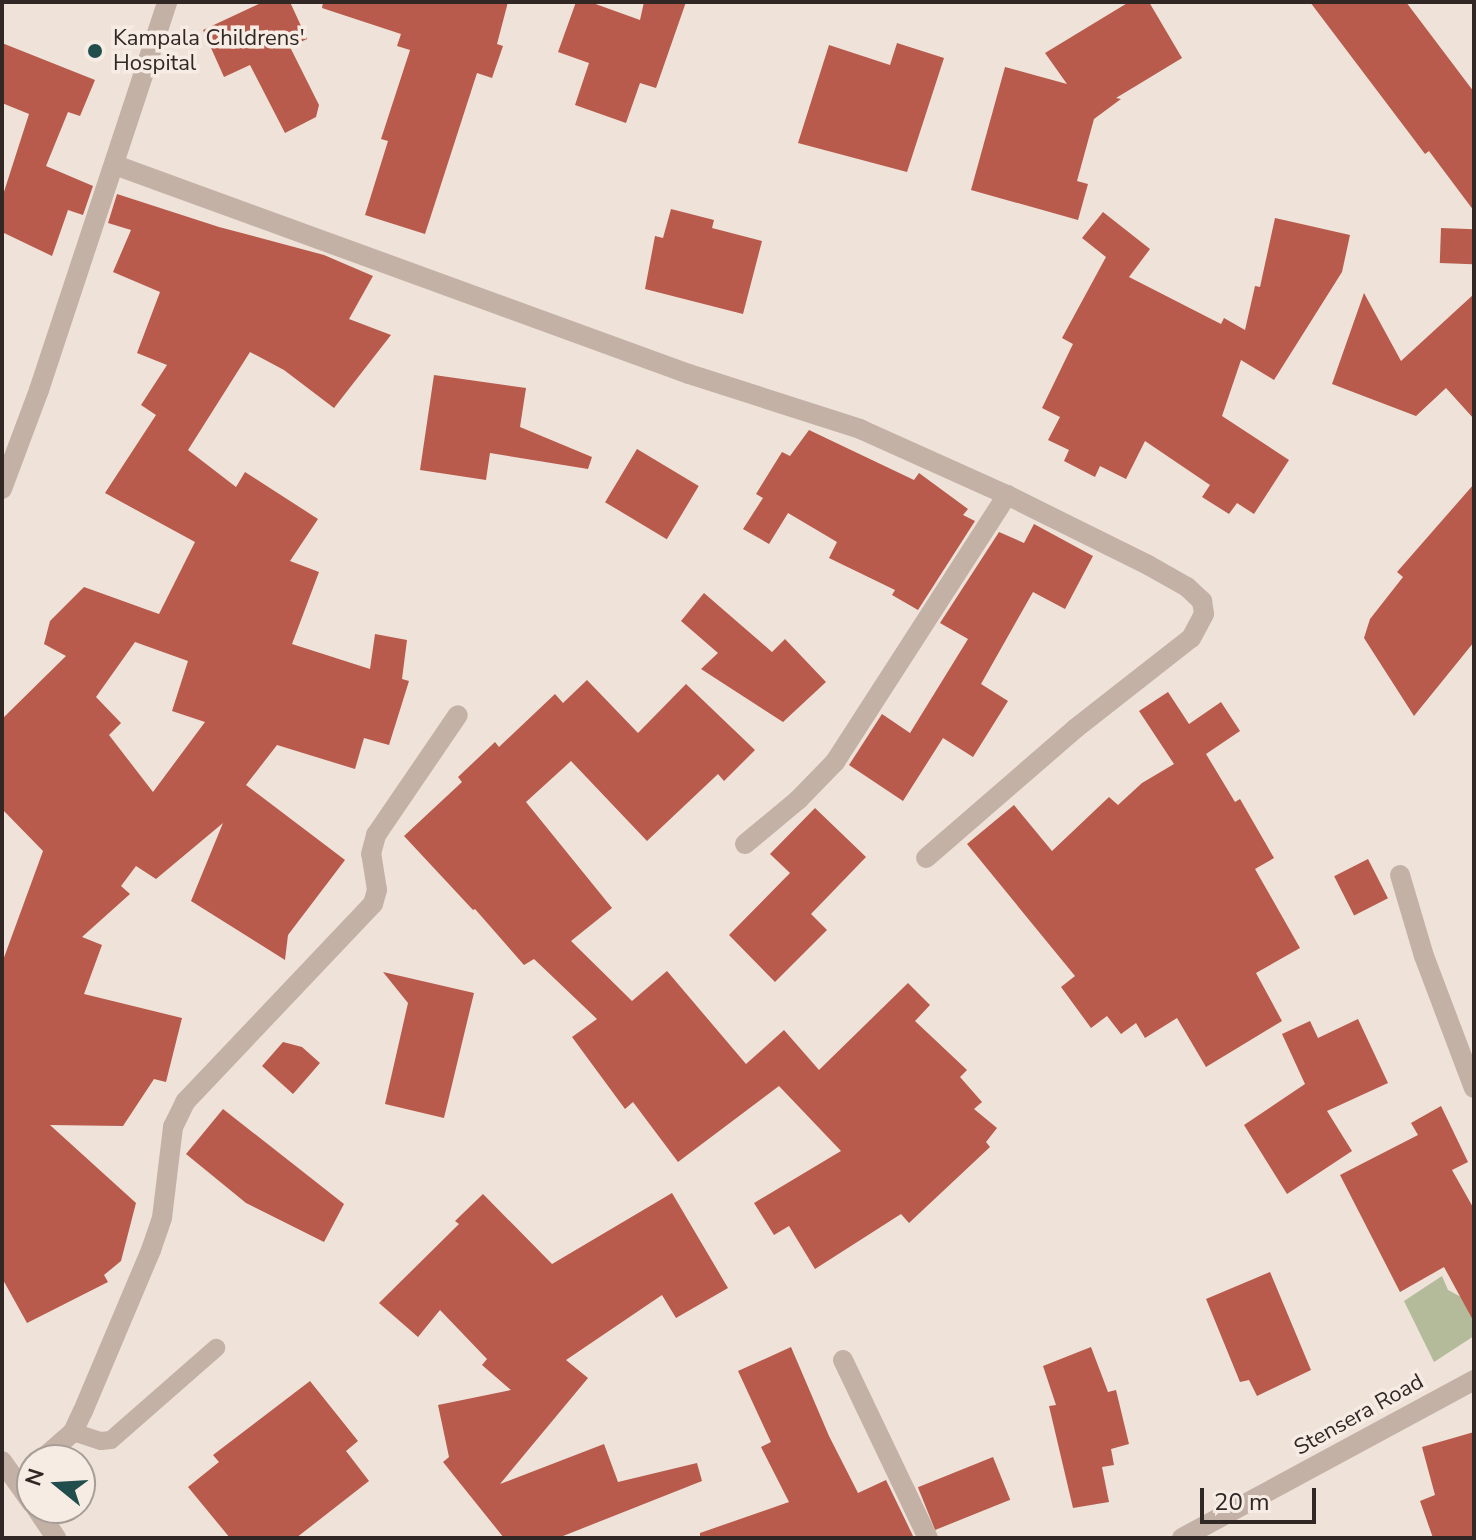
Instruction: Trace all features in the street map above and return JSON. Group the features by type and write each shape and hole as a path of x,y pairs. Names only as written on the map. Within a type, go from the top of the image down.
{"street":[{"path":"2,489 115,165 167,2"},
{"path":"115,165 689,374 860,429 1007,495 1187,587 1202,601 1204,614 1191,638 1075,729 926,858"},
{"path":"745,844 798,800 835,762 1007,495"},
{"path":"59,1444 73,1432 94,1390 162,1218 173,1127 185,1102 373,904 377,890 371,854 376,835 458,715"},
{"path":"1400,875 1424,956 1474,1088"},
{"path":"843,1360 928,1538"},
{"name":"Stensera Road","path":"1182,1538 1474,1380"},
{"path":"2,1461 16,1482"}],"lane":[{"path":"73,1432 101,1441 111,1440 216,1348"}],"green space":[{"path":"1442,1276 1448,1290 1461,1297 1474,1290 1474,1336 1434,1362 1404,1301"}],"building":[{"path":"263,2 290,2 307,39 290,47 319,105 316,117 285,133 250,65 224,77 203,30"},
{"path":"323,2 508,2 497,44 503,46 492,78 477,73 425,234 365,215 388,141 381,139 410,50 397,46 401,34 322,8"},
{"path":"576,2 590,2 640,20 644,2 686,2 656,88 640,83 626,123 575,105 589,63 558,52"},
{"path":"1129,2 1149,2 1182,58 1116,98 1121,99 1094,119 1077,181 1088,184 1078,220 971,190 1005,67 1067,84 1045,53"},
{"path":"1310,2 1406,2 1474,92 1474,211 1429,151 1425,154"},
{"path":"2,43 95,80 80,116 68,112 46,166 93,186 83,215 68,210 52,256 2,232 2,198 29,114 2,103"},
{"path":"897,43 944,58 907,172 798,143 829,45 890,65"},
{"path":"117,194 219,227 324,255 373,276 349,319 391,335 334,408 284,370 250,352 188,450 236,487 245,472 318,519 290,561 319,572 292,644 370,669 375,634 407,640 402,679 409,681 389,745 364,738 355,769 277,745 246,785 345,860 288,935 285,960 191,901 223,823 156,879 136,866 121,886 130,894 82,937 102,945 84,994 182,1018 166,1082 154,1079 123,1126 50,1125 136,1203 121,1261 104,1275 108,1282 27,1323 2,1278 2,963 43,851 2,809 2,719 66,656 44,644 50,621 84,587 159,614 195,542 105,493 156,415 141,405 167,365 137,353 160,292 113,272 131,230 108,223","holes":["135,642 188,661 172,711 205,722 153,792 109,735 121,723 96,697"]},
{"path":"671,209 714,220 712,228 762,241 743,314 645,289 655,236 663,238"},
{"path":"1103,212 1150,249 1129,277 1221,324 1224,318 1245,330 1255,286 1260,287 1275,218 1350,235 1342,272 1274,380 1241,360 1222,416 1289,460 1254,514 1237,503 1229,514 1202,497 1210,485 1145,441 1126,479 1100,466 1095,477 1064,461 1069,450 1048,440 1060,417 1042,408 1073,344 1062,338 1106,257 1082,238"},
{"path":"1441,228 1474,229 1473,264 1440,263"},
{"path":"1364,293 1401,361 1474,294 1474,419 1446,388 1416,416 1332,384"},
{"path":"434,375 526,388 520,427 592,457 588,469 490,453 486,480 420,470"},
{"path":"809,430 914,480 919,473 968,509 963,515 975,521 918,610 892,595 895,590 829,558 837,542 788,513 769,544 743,529 763,498 756,494 782,452 790,456"},
{"path":"637,449 699,486 667,539 605,502"},
{"path":"1474,484 1474,642 1414,716 1364,638 1370,619 1403,577 1397,572"},
{"path":"1034,524 1093,556 1065,609 1033,592 981,684 1008,701 973,757 943,738 903,801 849,765 882,714 910,733 968,639 940,623 999,532 1024,543"},
{"path":"704,593 772,652 785,639 826,682 783,722 701,669 718,653 681,621"},
{"path":"587,680 638,733 686,684 755,750 724,781 718,774 647,841 571,761 526,802 612,908 571,941 632,1001 667,971 746,1064 784,1030 819,1070 908,983 930,1005 915,1021 967,1070 960,1077 982,1102 974,1109 997,1128 986,1142 990,1147 909,1223 901,1214 815,1269 789,1226 774,1235 754,1203 841,1151 779,1086 678,1162 633,1102 625,1109 572,1037 597,1019 534,959 524,965 404,836 462,782 458,777 495,742 499,747 555,694 563,703"},
{"path":"1168,692 1189,724 1221,702 1240,731 1206,754 1235,802 1240,799 1274,858 1255,869 1300,948 1256,973 1282,1021 1206,1067 1177,1018 1145,1038 1136,1023 1121,1034 1107,1016 1091,1028 1061,987 1075,976 967,844 1014,805 1052,851 1109,797 1118,805 1142,783 1174,764 1139,711"},
{"path":"815,808 866,857 811,914 827,930 775,982 729,935 790,873 770,854"},
{"path":"1368,859 1388,898 1354,915 1334,876"},
{"path":"383,972 474,993 444,1118 385,1104 408,1003"},
{"path":"1358,1019 1388,1083 1327,1111 1352,1151 1287,1194 1244,1125 1305,1084 1282,1034 1310,1021 1318,1038"},
{"path":"283,1042 302,1047 320,1063 293,1094 262,1066"},
{"path":"1441,1106 1468,1162 1452,1170 1474,1209 1474,1322 1444,1267 1400,1292 1340,1175 1418,1135 1411,1123"},
{"path":"223,1109 344,1204 324,1242 246,1203 186,1154"},
{"path":"672,1193 728,1288 676,1318 662,1295 566,1360 588,1378 500,1484 604,1444 618,1482 697,1463 702,1481 558,1538 504,1538 443,1462 449,1457 438,1405 511,1390 482,1365 487,1359 440,1310 418,1337 379,1303 459,1224 455,1221 483,1194 552,1264"},
{"path":"1270,1272 1311,1370 1257,1396 1249,1380 1240,1382 1206,1299"},
{"path":"791,1347 829,1436 858,1493 886,1480 914,1538 700,1538 700,1533 789,1502 761,1447 771,1442 738,1371"},
{"path":"1091,1347 1108,1392 1116,1390 1129,1444 1111,1449 1114,1465 1102,1467 1109,1502 1073,1508 1049,1406 1056,1405 1043,1366"},
{"path":"310,1381 358,1441 346,1451 369,1481 296,1538 230,1538 188,1487 219,1462 213,1455"},
{"path":"1474,1432 1474,1538 1433,1538 1420,1501 1435,1495 1422,1447"},
{"path":"993,1457 1010,1500 935,1530 918,1487"}],"place":[{"name":"Kampala Childrens' Hospital","path":"95,51"}]}
